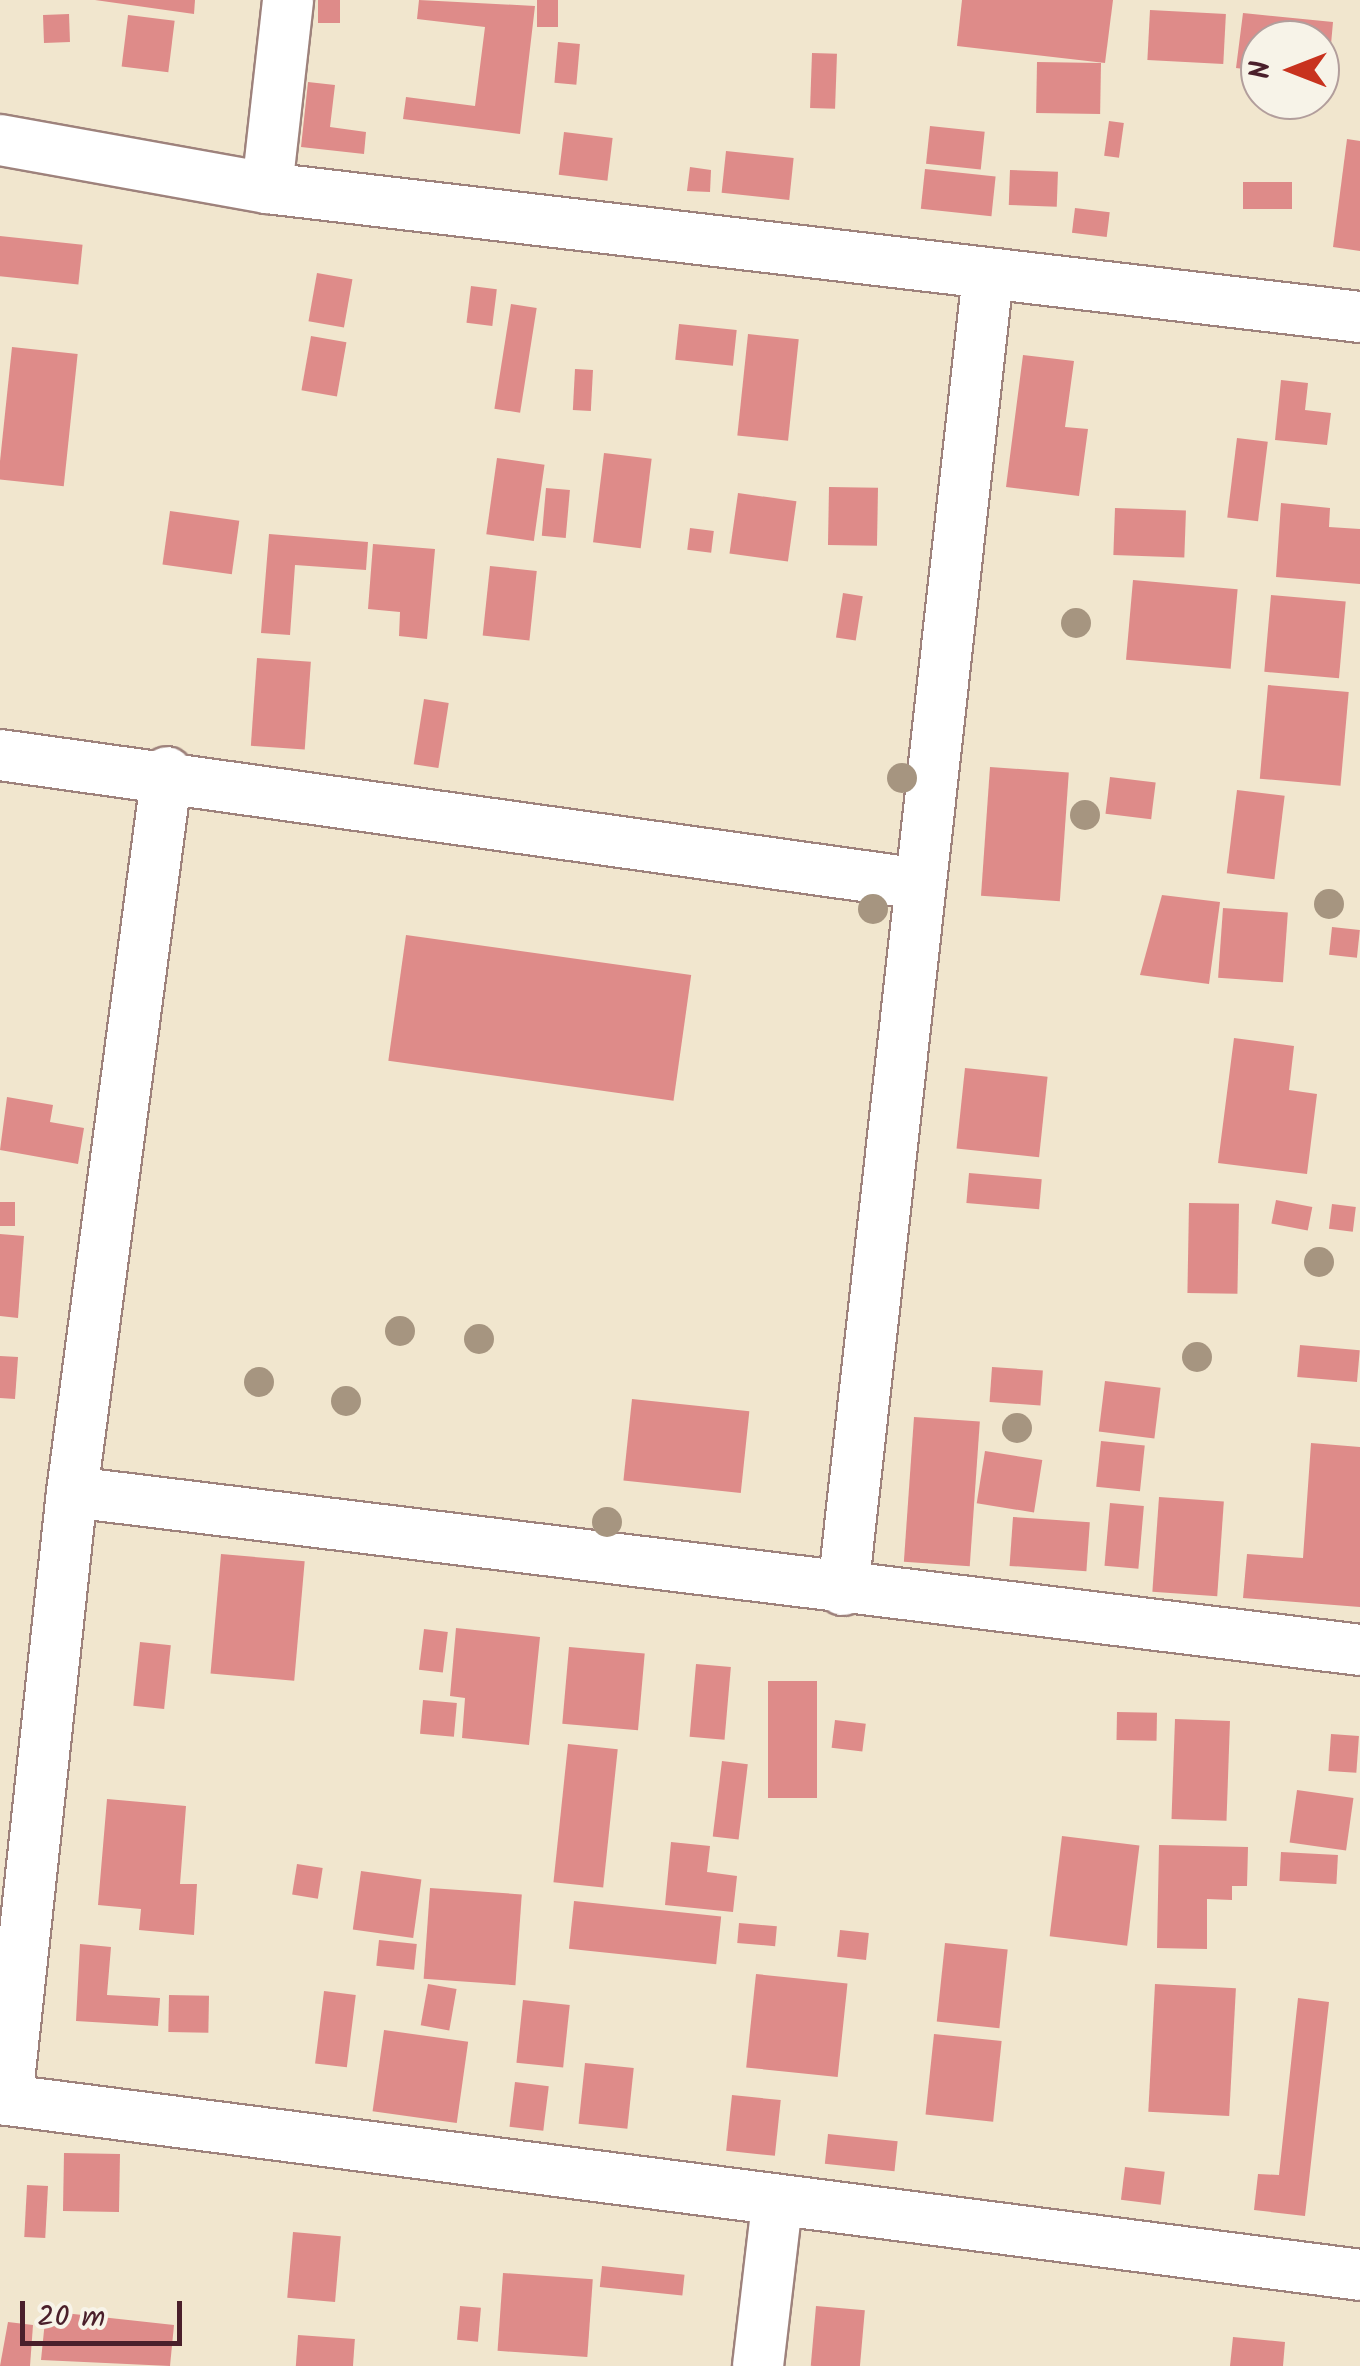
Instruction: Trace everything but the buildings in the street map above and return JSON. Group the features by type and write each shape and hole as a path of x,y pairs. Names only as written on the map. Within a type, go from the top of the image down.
{"street":[{"path":"267,188 288,0"},
{"path":"0,140 267,188 1360,317"},
{"path":"844,1590 988,275"},
{"path":"0,755 167,772 920,884"},
{"path":"167,772 72,1492 3,2099 777,2204 1360,2275"},
{"path":"72,1492 844,1590 1360,1650"},
{"path":"758,2366 777,2204"}]}
